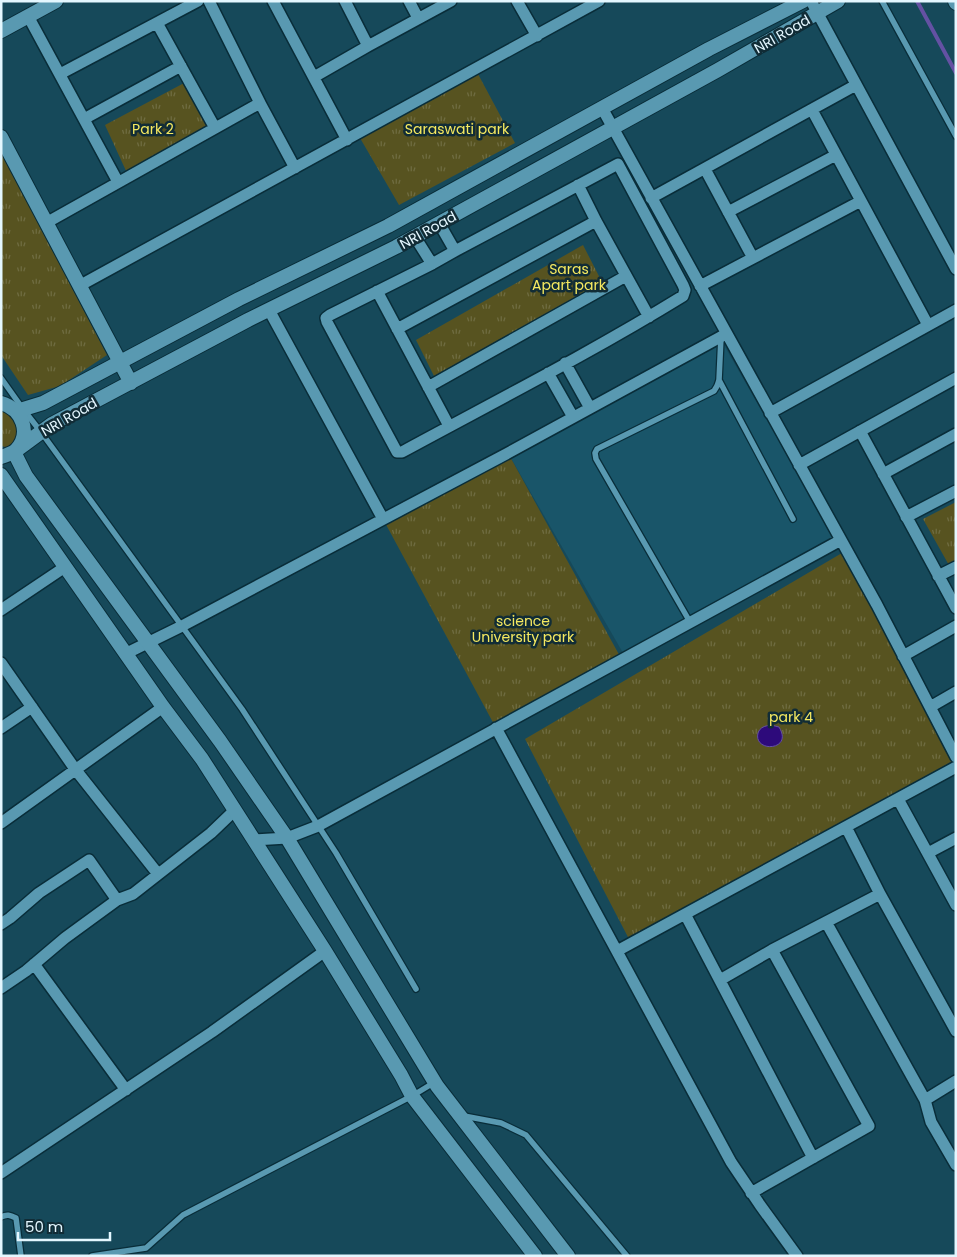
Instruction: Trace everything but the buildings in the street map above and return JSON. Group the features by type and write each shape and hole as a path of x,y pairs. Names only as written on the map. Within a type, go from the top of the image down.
{"street":[{"path":"1,31 56,1"},
{"path":"60,74 198,1"},
{"path":"209,1 295,168"},
{"path":"273,1 347,140"},
{"path":"345,1 368,46"},
{"path":"409,1 418,18"},
{"path":"314,77 450,1"},
{"path":"517,1 537,36"},
{"path":"79,286 537,36 585,5 600,1"},
{"name":"NRI Road","path":"20,410 43,403 239,299 388,226 709,49 803,1"},
{"name":"NRI Road","path":"8,454 52,424 269,310 415,237 718,70 814,7 838,1"},
{"path":"814,7 956,269"},
{"path":"28,16 118,182"},
{"path":"157,23 215,128"},
{"path":"84,119 181,66"},
{"path":"651,198 856,85"},
{"path":"46,222 260,103"},
{"path":"602,108 700,286 724,335 770,413 877,605 956,757"},
{"path":"812,110 928,325"},
{"path":"1,137 131,383"},
{"path":"728,212 836,156"},
{"path":"618,164 685,290 684,296 565,364 402,452 397,452 326,318 330,314 432,264 578,184 618,164"},
{"path":"705,169 752,258"},
{"path":"578,184 649,317"},
{"path":"700,286 861,200"},
{"path":"397,329 596,220"},
{"path":"439,223 455,251"},
{"path":"415,237 432,264"},
{"path":"428,387 626,276"},
{"path":"377,291 449,426"},
{"path":"269,310 382,519"},
{"path":"770,413 956,310"},
{"path":"125,654 182,626 724,335"},
{"path":"565,364 590,408"},
{"path":"548,373 573,417"},
{"path":"799,465 956,378"},
{"path":"1,403 20,410 24,432 21,443 8,454 220,740 287,838 435,1082 568,1256"},
{"path":"860,431 956,608"},
{"path":"883,474 956,434"},
{"path":"1,475 162,707 202,759 325,951 412,1096 535,1256"},
{"path":"906,517 956,491"},
{"path":"254,840 287,838 318,826 841,540"},
{"path":"1,610 65,567"},
{"path":"938,576 956,567"},
{"path":"903,656 956,626"},
{"path":"2,666 75,769 158,874"},
{"path":"930,707 956,692"},
{"path":"1,728 32,707"},
{"path":"1,823 162,707"},
{"path":"496,728 731,1162 797,1256"},
{"path":"617,951 956,767"},
{"path":"898,798 956,905"},
{"path":"1,988 118,900 133,894 211,833 235,810"},
{"path":"846,827 880,894 956,1031"},
{"path":"928,854 956,838"},
{"path":"1,924 39,893 89,860 118,900"},
{"path":"720,980 772,950 880,894"},
{"path":"685,914 813,1158"},
{"path":"826,922 925,1100 931,1122 956,1164"},
{"path":"751,1193 869,1126 772,950"},
{"path":"1,1173 212,1032 325,951"},
{"path":"34,964 126,1090"},
{"path":"925,1100 956,1081"}],"lane":[{"path":"882,1 956,136"},
{"path":"690,622 596,459 595,453 597,449 714,391 719,380 724,335"},
{"path":"1,378 20,410 41,432 242,709 336,853 416,989"},
{"path":"719,380 794,519"},
{"path":"92,1256 146,1248 183,1215 412,1096 435,1082"},
{"path":"460,1115 501,1123 526,1135 627,1256"},
{"path":"1,1217 6,1214 16,1218 21,1256"}],"shaded area":[{"path":"721,340 834,537 623,653 508,453"},
{"path":"771,725 779,727 782,735 781,741 778,745 766,746 761,744 758,739 758,733 761,728"}],"green space":[{"name":"Saraswati park","path":"478,74 515,143 399,205 360,138"},
{"name":"Park 2","path":"186,82 213,125 127,173 105,125"},
{"path":"1,153 107,355 60,386 28,395 1,355"},
{"name":"Saras Apart park","path":"583,245 602,282 434,376 416,340"},
{"path":"1,412 7,412 15,417 21,438 10,448 1,446"},
{"name":"science University park","path":"508,453 622,660 496,728 383,519"},
{"path":"956,502 956,564 950,567 923,519"},
{"name":"park 4","path":"842,553 953,761 629,939 525,739"}],"waterway":[{"path":"917,1 956,73"}]}
